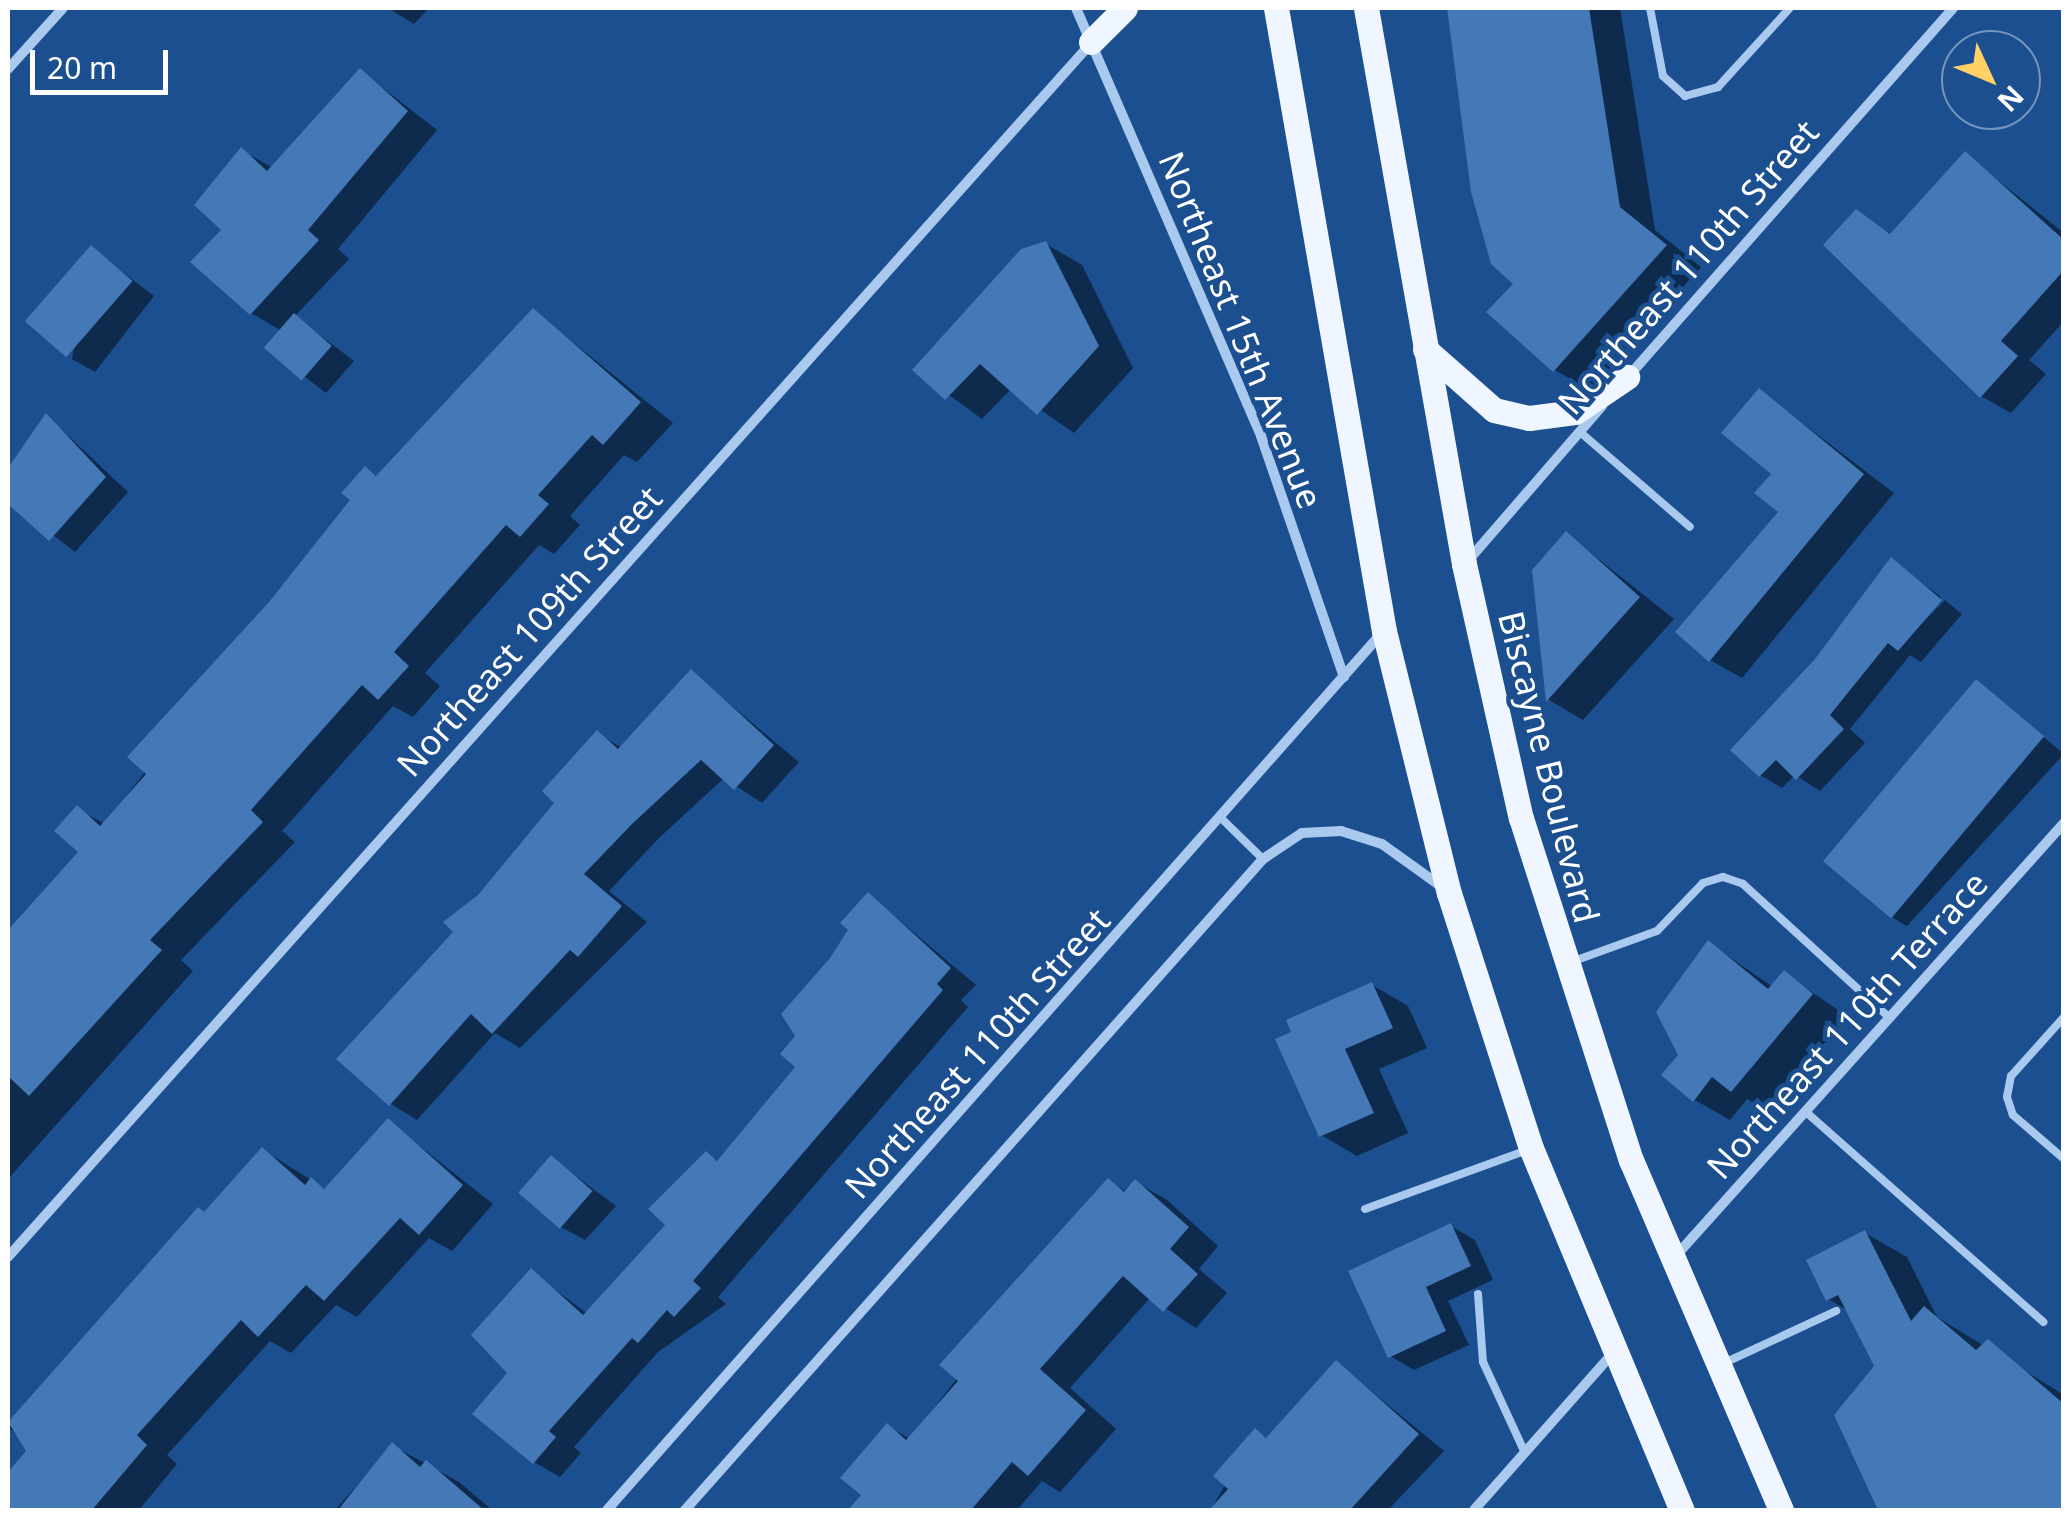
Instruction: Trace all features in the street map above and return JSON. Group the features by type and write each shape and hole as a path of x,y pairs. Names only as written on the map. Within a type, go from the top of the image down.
{"main road":[{"path":"1091,42 1125,8"},
{"path":"1276,8 1384,631 1449,893 1531,1148 1611,1355 1682,1510"},
{"name":"Biscayne Boulevard","path":"1366,8 1464,564 1564,965 1670,1263 1781,1510"},
{"path":"1425,349 1494,410 1529,418 1575,412 1627,377"}],"street":[{"path":"8,70 64,8"},
{"name":"Northeast 15th Avenue","path":"1076,8 1260,436 1344,677"},
{"name":"Northeast 110th Street","path":"1464,564 1952,8"},
{"name":"Northeast 109th Street","path":"8,1257 1091,42"},
{"name":"Northeast 110th Street","path":"608,1510 1384,631"},
{"name":"Northeast 110th Terrace","path":"1670,1263 2064,823"},
{"path":"685,1510 1263,859 1302,833 1341,831 1382,844 1449,893"},
{"path":"1474,1510 1611,1355"}],"lane":[{"path":"1650,8 1663,76 1686,96 1718,87 1790,8"},
{"path":"1580,432 1690,528"},
{"path":"1222,819 1263,859"},
{"path":"1564,965 1657,931 1703,883 1723,877 1743,884 1890,1018"},
{"path":"2064,1017 2011,1076 2007,1097 2013,1115 2064,1159"},
{"path":"1806,1112 2043,1322"},
{"path":"1365,1209 1531,1148"},
{"path":"1478,1294 1483,1362 1525,1453"},
{"path":"1717,1366 1836,1312"}],"building":[{"path":"1447,8 1589,8 1620,207 1667,245 1553,372 1486,312 1513,284 1491,264 1471,192"},
{"path":"360,68 408,111 308,230 319,240 250,315 190,262 221,230 194,205 241,147 267,171"},
{"path":"1965,151 2064,240 2064,270 2001,341 2018,356 1980,398 1823,245 1856,209 1890,234"},
{"path":"1046,241 1099,346 1037,415 980,364 945,400 912,370 1021,249"},
{"path":"91,245 133,281 66,357 25,321"},
{"path":"533,308 641,402 603,445 592,435 538,495 549,504 520,537 506,525 394,652 409,666 378,700 362,685 251,810 263,822 150,940 162,950 29,1096 8,1076 8,930 78,852 54,831 77,805 100,826 146,774 127,757 269,602 350,500 341,493 365,466 376,476"},
{"path":"294,313 332,346 302,381 264,348"},
{"path":"1759,388 1864,474 1709,662 1675,632 1778,512 1754,493 1771,474 1721,433"},
{"path":"46,413 106,477 49,541 8,504 8,468"},
{"path":"1566,531 1640,597 1546,702 1532,570"},
{"path":"1891,557 1942,600 1898,651 1888,643 1830,715 1844,729 1796,780 1776,760 1759,777 1730,750 1815,659"},
{"path":"691,669 774,745 734,790 701,760 632,824 584,874 622,906 578,957 570,950 492,1034 471,1014 389,1106 336,1059 453,932 443,922 478,895 554,803 542,791 597,730 618,749"},
{"path":"1976,679 2044,736 1891,919 1823,861"},
{"path":"868,892 951,968 937,984 943,990 693,1281 701,1288 674,1317 667,1310 638,1343 632,1338 549,1431 556,1437 533,1464 472,1414 507,1373 471,1335 531,1268 583,1315 665,1225 648,1209 706,1151 717,1161 795,1067 780,1054 795,1036 781,1014 830,958 848,930 840,923"},
{"path":"1708,940 1768,989 1784,970 1813,994 1731,1092 1712,1077 1693,1102 1661,1075 1678,1055 1656,1012"},
{"path":"1372,982 1393,1028 1345,1049 1374,1113 1319,1137 1275,1039 1291,1032 1286,1020"},
{"path":"388,1118 463,1185 419,1235 400,1218 324,1301 306,1285 258,1337 241,1320 137,1435 147,1445 92,1510 8,1510 8,1472 26,1451 8,1422 198,1207 204,1212 262,1147 305,1185 311,1177 324,1189"},
{"path":"551,1155 593,1191 560,1229 518,1193"},
{"path":"1108,1178 1124,1192 1135,1179 1189,1227 1170,1249 1198,1274 1163,1312 1123,1276 1040,1369 1086,1410 1028,1476 1012,1462 971,1510 848,1510 861,1495 840,1478 887,1423 906,1440 958,1381 939,1365"},
{"path":"1451,1223 1471,1266 1426,1287 1446,1331 1388,1358 1348,1271"},
{"path":"1865,1230 1911,1321 1924,1306 1976,1350 1988,1339 2064,1404 2064,1510 1878,1510 1834,1415 1874,1366 1838,1295 1826,1301 1806,1260"},
{"path":"1336,1360 1419,1434 1350,1510 1209,1510 1228,1489 1213,1476 1255,1428 1266,1438"},
{"path":"392,1442 420,1467 426,1460 484,1510 338,1510"}]}
